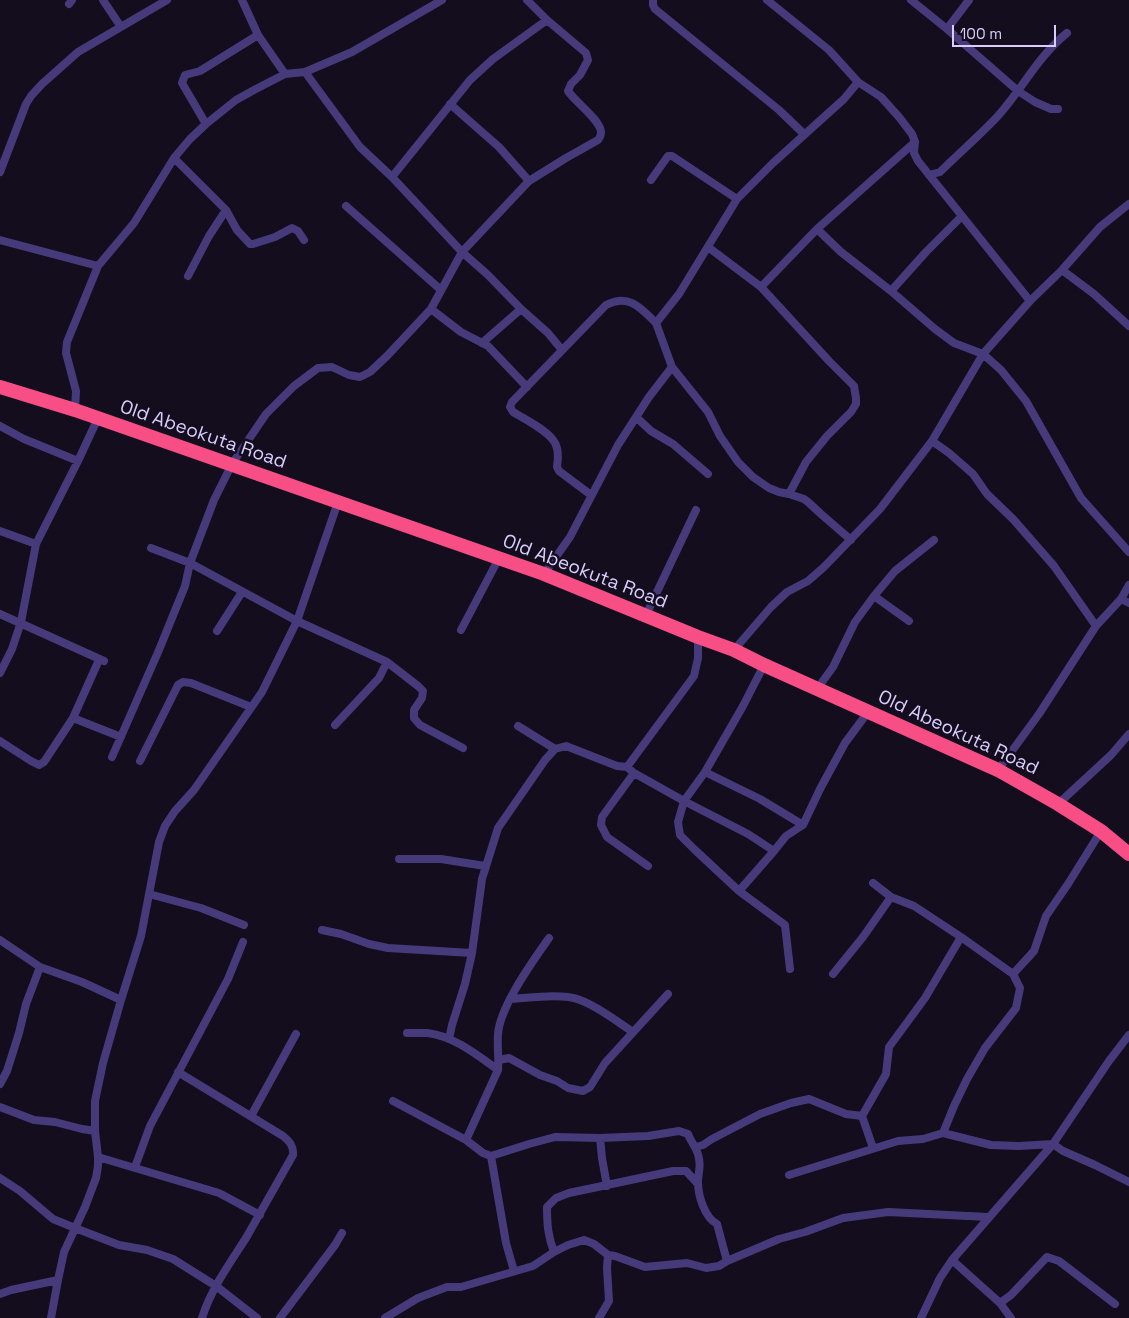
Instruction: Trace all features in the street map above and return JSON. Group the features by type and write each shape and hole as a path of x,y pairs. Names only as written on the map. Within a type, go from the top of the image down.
{"highway":[{"name":"Old Abeokuta Road","path":"0,387 232,464 544,574 734,650 998,770 1101,831 1129,854"}],"street":[{"path":"104,0 121,27"},
{"path":"0,172 2,159 30,96 78,52 167,0"},
{"path":"242,0 258,35 285,74"},
{"path":"74,410 76,390 66,353 67,342 85,294 98,266 134,223 174,158 190,139 236,100 285,74 305,72 364,45 442,0"},
{"path":"112,757 185,586 190,563 214,500 232,464 266,414 294,386 318,368 332,367 349,375 360,377 370,372 431,309 462,252 529,181 598,140 601,133 598,123 568,91 588,60 586,53 547,20 528,0"},
{"path":"653,0 655,9 779,110 804,134"},
{"path":"767,0 829,50 858,82 881,97 899,117 912,134 915,142 914,153 918,162 1030,301"},
{"path":"911,0 1018,91 1051,109 1058,109"},
{"path":"947,29 969,0"},
{"path":"392,177 470,80 493,59 547,20"},
{"path":"936,184 940,172 995,119 1038,63 1055,43 1068,33"},
{"path":"206,124 182,84 185,75 200,71 258,35"},
{"path":"305,72 360,147 392,177 462,252 548,333 562,350"},
{"path":"656,323 679,294 737,199 804,134 844,99 858,82"},
{"path":"450,104 499,147 529,181"},
{"path":"761,287 817,230 915,142"},
{"path":"650,180 661,164 670,156 737,199"},
{"path":"174,158 226,210 238,230 251,245 275,237 292,228 298,231 304,240"},
{"path":"929,175 940,172"},
{"path":"734,650 771,606 787,592 808,581 824,567 880,509 932,441 982,354 1100,227 1129,204"},
{"path":"346,206 441,290"},
{"path":"188,276 209,236 226,210"},
{"path":"892,291 926,252 962,216"},
{"path":"817,230 935,329 954,343 982,354 1001,370 1026,401 1081,498 1129,552"},
{"path":"0,240 98,266"},
{"path":"708,247 761,287 854,386 856,404 806,462 789,494"},
{"path":"1062,270 1094,294 1129,326"},
{"path":"591,496 559,471 555,443 548,434 513,412 510,407 512,402 606,305 620,300 636,304 656,323 672,367 708,412 720,436 738,462 753,477 769,488 808,502 851,540"},
{"path":"431,309 461,332 488,346 527,387"},
{"path":"482,343 521,309"},
{"path":"544,574 570,537 618,444 649,397 672,367"},
{"path":"636,417 651,431 673,444 708,474"},
{"path":"0,673 12,649 20,622 36,544 98,418"},
{"path":"0,426 24,439 78,460"},
{"path":"932,441 973,474 987,494 1014,519 1054,566 1096,626"},
{"path":"51,1318 64,1252 96,1178 98,1156 95,1131 95,1101 103,1063 140,936 159,842 165,826 175,810 194,790 262,692 298,621 338,502"},
{"path":"646,615 696,510"},
{"path":"0,531 36,544"},
{"path":"817,689 833,667 856,622 874,596 894,571 934,540"},
{"path":"151,548 190,563 298,621 387,662 423,692 422,698 414,710 414,718 420,725 463,748"},
{"path":"461,630 499,558"},
{"path":"998,770 1039,714 1096,626 1127,602 1129,585"},
{"path":"217,631 242,592"},
{"path":"874,596 909,621"},
{"path":"0,614 101,660 73,718 44,762 39,765 31,762 0,741"},
{"path":"627,767 694,676 698,658 698,637"},
{"path":"335,725 379,678 387,662"},
{"path":"764,665 744,706 705,772 684,801 678,822 680,835 694,849 739,891 785,925 790,969"},
{"path":"140,761 178,685 183,682 191,683 251,707"},
{"path":"739,891 786,836 803,825 844,743 868,712"},
{"path":"73,718 121,737"},
{"path":"518,726 555,749"},
{"path":"1058,804 1111,755 1129,734"},
{"path":"449,1039 472,953 485,866 498,828 545,760 555,749 566,746 617,766 627,767 634,773 684,801 748,834 774,851"},
{"path":"705,772 760,799 803,825"},
{"path":"634,773 602,817 601,826 607,837 648,866"},
{"path":"1013,974 1034,951 1046,916 1101,831"},
{"path":"399,859 441,859 485,866"},
{"path":"873,883 892,897 914,906 1013,974 1020,988 1016,1008 984,1048 954,1106 943,1133"},
{"path":"149,894 201,908 244,925"},
{"path":"833,974 892,897"},
{"path":"322,930 388,948 472,953"},
{"path":"873,1148 862,1116 886,1074 889,1047 926,998 961,937"},
{"path":"466,1140 498,1070 498,1034 501,1020 510,999 549,938"},
{"path":"0,940 40,967 82,982 121,1000"},
{"path":"135,1168 150,1126 228,979 243,942"},
{"path":"0,1084 7,1071 26,1004 40,967"},
{"path":"499,1060 509,1058 568,1088 583,1090 590,1087 605,1063 668,994"},
{"path":"510,999 559,996 579,999 633,1032"},
{"path":"407,1033 429,1033 449,1039 498,1070"},
{"path":"252,1116 296,1034"},
{"path":"921,1318 940,1278 952,1260 1053,1144 1108,1061 1129,1035"},
{"path":"178,1072 283,1136 294,1150 260,1215 216,1286 206,1305 202,1318"},
{"path":"696,1147 760,1114 800,1101 809,1100 846,1114 862,1116"},
{"path":"393,1101 466,1140 490,1156 556,1137 600,1138 648,1136 679,1132 688,1134 691,1144 696,1147 699,1158 698,1184 704,1211 717,1224 720,1230 727,1261"},
{"path":"0,1107 34,1120 55,1122 82,1130 95,1131"},
{"path":"789,1176 898,1140 923,1139 943,1133 991,1145 1053,1144 1063,1151 1129,1182"},
{"path":"600,1138 607,1186"},
{"path":"98,1156 219,1193 260,1215"},
{"path":"490,1156 506,1243 514,1271"},
{"path":"554,1252 549,1240 547,1207 556,1198 569,1193 673,1171 686,1171 698,1184"},
{"path":"0,1178 20,1191 53,1219 119,1245 147,1250 173,1259 216,1286 257,1318"},
{"path":"386,1318 418,1298 447,1288 461,1287 533,1266 554,1252 584,1240 594,1244 608,1255 645,1267 687,1263 706,1268 720,1266 727,1261 779,1239 843,1218 888,1212 988,1217"},
{"path":"280,1318 314,1275 342,1233"},
{"path":"599,1318 609,1301 608,1255"},
{"path":"1000,1302 1011,1294 1047,1257 1059,1261 1115,1304"},
{"path":"952,1260 1000,1302 1011,1318"},
{"path":"0,1294 58,1280"}]}
